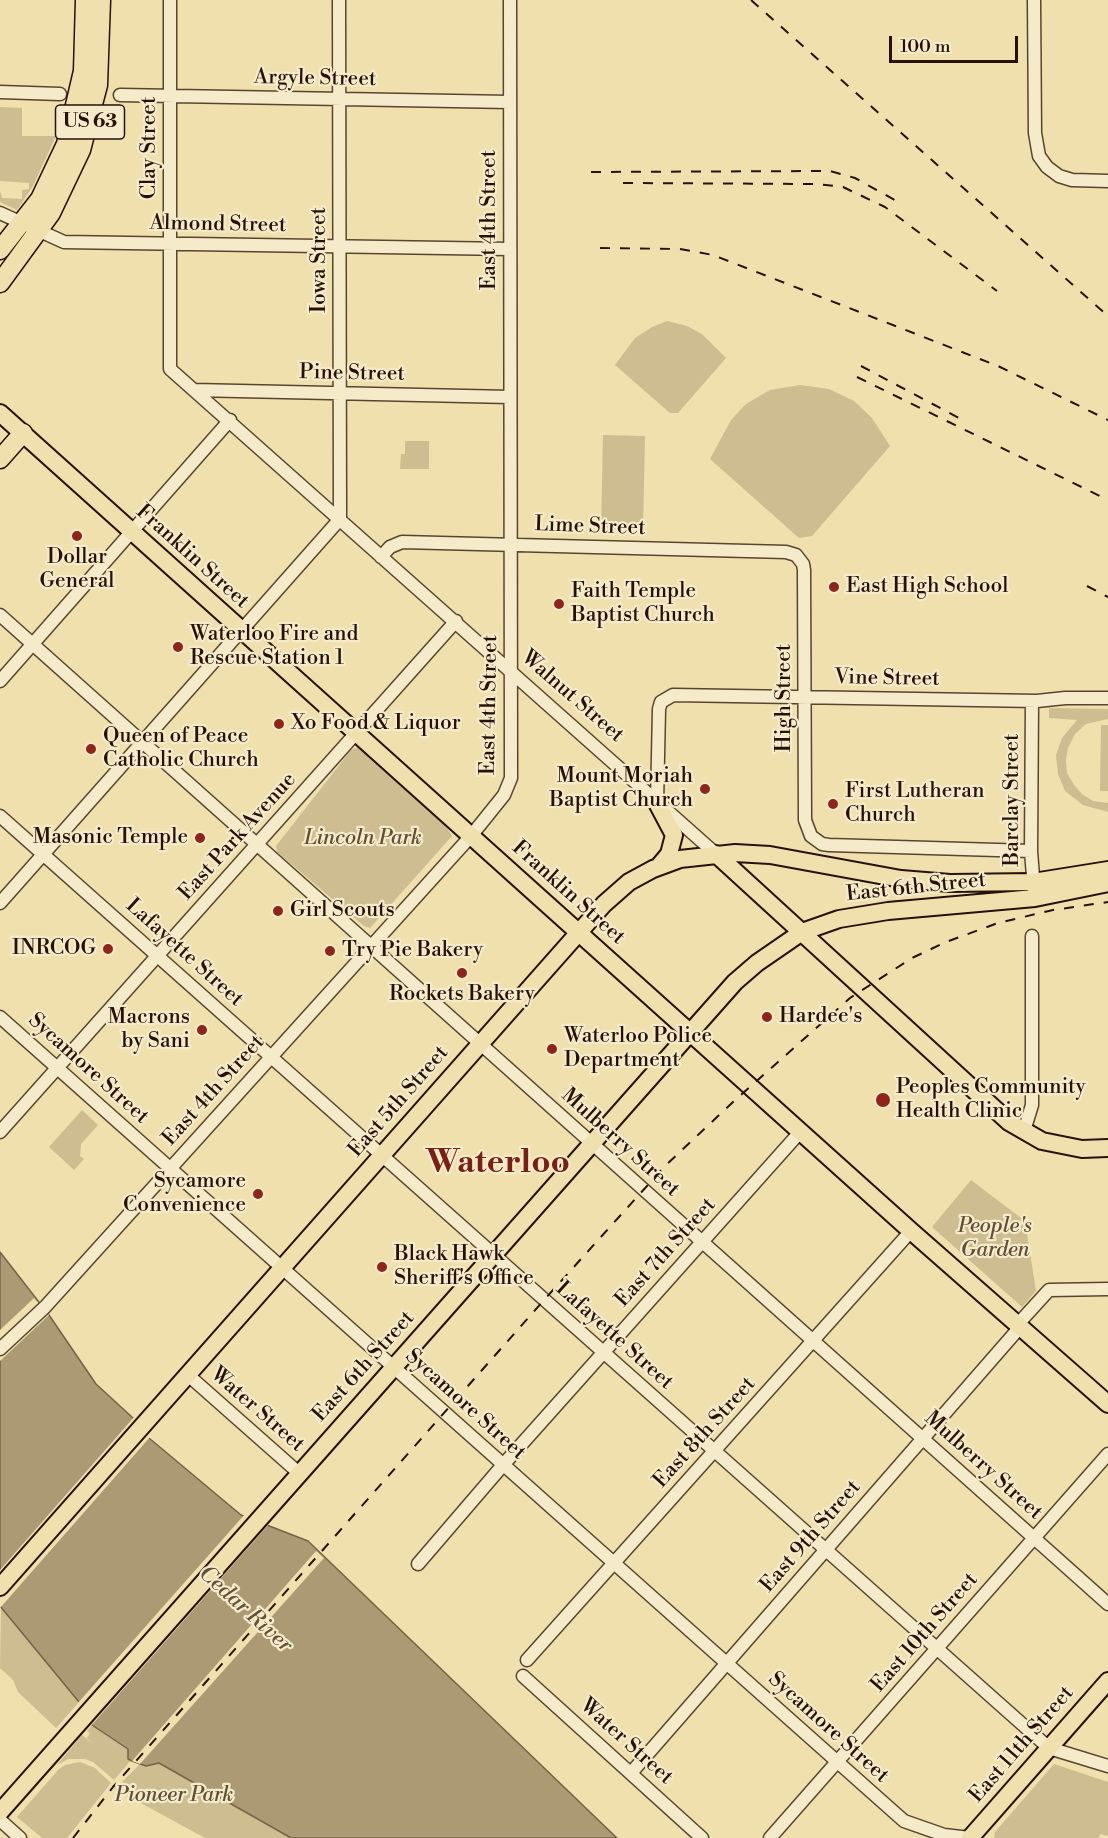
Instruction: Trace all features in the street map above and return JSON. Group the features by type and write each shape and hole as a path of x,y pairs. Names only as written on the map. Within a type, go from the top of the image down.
{"highway":[{"name":"US 63","path":"0,283 54,174 74,121 83,71 85,0"},
{"name":"US 63","path":"0,250 29,228 69,180 92,116 100,66 101,0"},
{"path":"0,459 23,433"}],"main road":[{"name":"Franklin Street","path":"0,413 911,1231 1108,1404"},
{"path":"657,803 671,825 674,835 669,854 659,866"},
{"name":"East 5th Street","path":"0,1587 578,933 616,892 641,875 680,859 716,854 770,855 870,874 929,882 1034,890"},
{"name":"Walnut Street","path":"716,854 1010,1122 1042,1141 1061,1145 1108,1148"},
{"path":"1034,890 1108,870"},
{"path":"1034,890 1108,884"},
{"name":"East 6th Street","path":"0,1812 735,982 769,952 802,932 839,919 1034,890"},
{"name":"East 11th Street","path":"970,1838 1108,1681"}],"street":[{"name":"Clay Street","path":"170,0 170,369"},
{"name":"Iowa Street","path":"339,0 340,519"},
{"name":"East 4th Street","path":"0,1349 45,1307 471,836 504,795 511,778 510,0"},
{"path":"1034,0 1035,133 1039,156 1047,167 1059,176 1072,180 1108,181"},
{"path":"0,93 60,94"},
{"name":"Argyle Street","path":"120,95 509,102"},
{"name":"Almond Street","path":"0,213 64,242 509,249"},
{"name":"Walnut Street","path":"170,369 716,854"},
{"name":"Pine Street","path":"194,390 510,398"},
{"path":"0,681 230,420"},
{"path":"0,903 340,519"},
{"name":"Lime Street","path":"381,556 390,547 402,542 786,552 801,560"},
{"name":"High Street","path":"801,560 804,570 806,820 811,836 822,844 829,845 1031,851"},
{"name":"Mulberry Street","path":"0,615 1108,1604"},
{"name":"East Park Avenue","path":"0,1132 456,621"},
{"name":"Vine Street","path":"657,803 658,709 666,697 679,694 1032,701 1108,698"},
{"name":"Barclay Street","path":"1032,701 1031,851 1034,890"},
{"name":"Lafayette Street","path":"0,816 1049,1748 1108,1766"},
{"path":"1024,1131 1032,1105 1032,936"},
{"name":"Sycamore Street","path":"0,1017 904,1821 918,1838"},
{"name":"East 7th Street","path":"418,1564 503,1465 801,1131"},
{"name":"East 8th Street","path":"527,1660 911,1231"},
{"name":"East 9th Street","path":"631,1773 1049,1290 1108,1289"},
{"name":"Water Street","path":"188,1375 300,1474"},
{"name":"East 10th Street","path":"770,1838 1108,1454"},
{"name":"Water Street","path":"523,1676 702,1838"},
{"path":"0,1820 21,1838"},
{"name":"Sycamore Street","path":"904,1821 944,1835 970,1838"}],"green space":[{"path":"0,107 22,108 22,136 56,136 33,186 17,210 0,202 0,191 2,198 22,199 22,190 29,189 29,183 0,181"},
{"path":"667,321 687,326 702,334 726,358 678,413 670,413 615,365 635,338"},
{"path":"800,385 829,389 854,401 872,418 890,446 812,536 799,538 710,459 731,420 746,404 770,390"},
{"path":"603,435 645,436 643,530 601,529"},
{"path":"405,441 429,441 429,469 400,469 401,454 405,454"},
{"path":"1049,708 1108,709 1108,719 1086,724 1075,734 1068,748 1066,760 1067,773 1074,785 1093,801 1108,803 1108,812 1083,805 1065,791 1058,774 1056,755 1062,738 1077,720 1049,718"},
{"path":"1101,725 1108,725 1108,791 1100,791"},
{"name":"Lincoln Park","path":"358,747 446,826 452,836 370,928 364,926 277,852 276,846 351,750"},
{"path":"82,1110 98,1125 81,1144 80,1156 84,1159 74,1170 49,1147"},
{"name":"People's Garden","path":"971,1180 1025,1221 1036,1291 1022,1307 932,1227"},
{"path":"1,1607 79,1702 56,1728 18,1692 13,1680 0,1668"},
{"path":"92,1725 128,1749 131,1760 114,1780 93,1762 85,1759 68,1759 57,1765 82,1735 93,1744 87,1738 90,1733 87,1731"},
{"path":"80,1762 95,1768 111,1783 67,1838 42,1838 17,1817 59,1769 65,1765"},
{"name":"Pioneer Park","path":"159,1763 291,1838 205,1838 115,1789 140,1764 146,1766"},
{"path":"1054,1764 1108,1782 1108,1836 1100,1834 1099,1838 994,1838 995,1832"}],"water":[{"name":"Cedar River","path":"0,1252 49,1315 96,1384 133,1418 149,1438 241,1515 308,1541 617,1838 291,1838 159,1763 146,1766 128,1759 128,1749 92,1725 79,1702 0,1606"}],"pier":[{"path":"34,1298 49,1315 0,1361 0,1330"},
{"path":"135,1416 151,1436 0,1608 0,1570"},
{"path":"245,1514 269,1524 90,1727 77,1704"},
{"path":"316,1551 324,1558 140,1764 132,1761"}],"railway":[{"path":"751,0 1108,316"},
{"path":"591,172 830,171 855,178 902,204"},
{"path":"623,183 817,184 843,187 885,207 997,291"},
{"path":"600,248 680,249 713,255 998,366 1108,420"},
{"path":"861,366 959,418"},
{"path":"857,377 1108,500"},
{"path":"1087,586 1108,597"},
{"path":"73,1838 113,1787 544,1300 665,1166 733,1102 850,998 912,958 946,942 998,923 1053,910 1108,902"}],"place":[{"name":"Dollar General","path":"77,536"},
{"name":"East High School","path":"834,587"},
{"name":"Faith Temple Baptist Church","path":"559,604"},
{"name":"Waterloo Fire and Rescue Station 1","path":"178,647"},
{"name":"Xo Food & Liquor","path":"279,724"},
{"name":"Queen of Peace Catholic Church","path":"91,749"},
{"name":"Mount Moriah Baptist Church","path":"705,789"},
{"name":"First Lutheran Church","path":"833,804"},
{"name":"Masonic Temple","path":"200,838"},
{"name":"Girl Scouts","path":"278,911"},
{"name":"INRCOG","path":"108,949"},
{"name":"Try Pie Bakery","path":"330,951"},
{"name":"Rockets Bakery","path":"462,973"},
{"name":"Hardee's","path":"767,1017"},
{"name":"Macrons by Sani","path":"202,1030"},
{"name":"Waterloo Police Department","path":"552,1049"},
{"name":"Peoples Community Health Clinic","path":"883,1100"},
{"name":"Sycamore Convenience","path":"258,1194"},
{"name":"Black Hawk Sheriff's Office","path":"382,1267"}],"district":[{"name":"Waterloo","path":"498,1164"}]}
